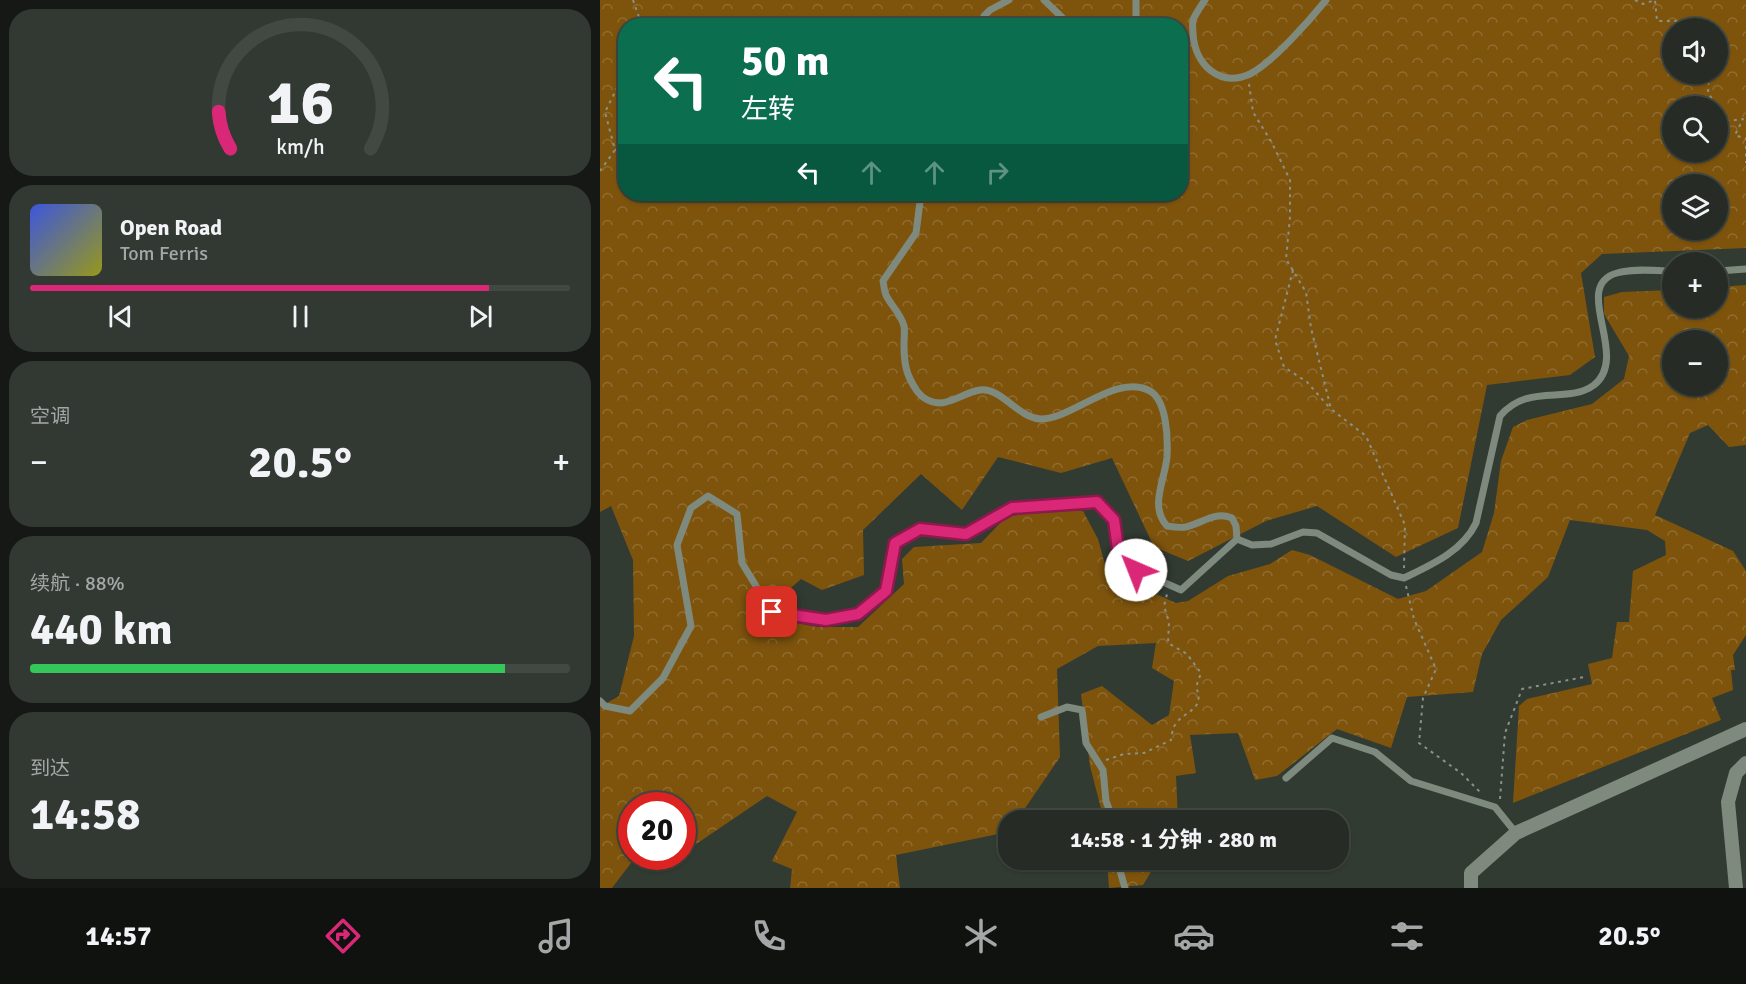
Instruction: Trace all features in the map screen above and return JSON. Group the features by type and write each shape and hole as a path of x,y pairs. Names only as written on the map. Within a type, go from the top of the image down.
{"street":[{"path":"1471,888 1471,873 1516,833 1746,729"},
{"path":"1736,888 1728,802 1736,773 1746,763"}],"lane":[{"path":"984,18 990,10 1009,0"},
{"path":"1044,0 1063,18"},
{"path":"1136,0 1136,18"},
{"path":"1205,0 1193,21 1194,40 1199,57 1209,70 1221,77 1247,75 1262,67 1314,16 1326,0"},
{"path":"920,201 916,233 883,281 886,295 898,310 904,327 907,375 919,395 929,402 942,403 981,389 993,392 1024,414 1041,419 1056,415 1118,388 1135,387 1148,390 1159,398 1164,410 1167,457 1158,496 1161,520 1167,526 1185,527 1213,516 1224,515 1232,518 1236,526 1237,539"},
{"path":"1728,270 1746,269"},
{"path":"1237,539 1252,545 1271,544 1303,532 1317,533 1391,575 1404,578 1460,546 1470,536 1476,523 1500,416 1508,406 1518,400 1579,391 1594,385 1603,373 1608,351 1598,304 1598,295 1606,279 1615,273 1631,270 1662,271"},
{"path":"600,701 605,706 630,711 663,678 691,626 677,545 691,508 708,496 737,514 742,563 772,612 826,620 858,614 886,591 895,543 920,529 966,534 1012,508 1097,502 1114,520 1120,563 1181,590 1237,539"},
{"path":"1041,717 1067,707 1082,710 1086,743 1102,770 1109,810"},
{"path":"1286,778 1332,738 1375,752 1411,782 1495,807 1516,833"},
{"path":"1120,870 1125,888"}],"path":[{"path":"633,0 639,18"},
{"path":"1635,0 1643,4 1655,0 1656,21 1662,21"},
{"path":"1247,75 1253,112 1272,143 1290,180 1290,217 1286,259 1306,292 1311,328 1331,409"},
{"path":"615,150 605,112 618,86"},
{"path":"1728,121 1743,119 1735,135 1746,139"},
{"path":"1746,146 1746,163"},
{"path":"600,171 618,149"},
{"path":"1293,270 1275,340 1284,367 1307,382 1331,409 1366,436 1405,525 1404,578 1414,619 1436,669 1423,698 1419,743 1461,773 1495,807 1501,797 1505,733 1522,689 1584,677"},
{"path":"1098,762 1124,754 1144,753 1171,740 1175,725 1196,707 1199,694 1196,687 1201,673 1187,654 1168,643 1169,622 1164,606 1170,585"}],"green space":[{"path":"600,0 1746,0 1746,248 1602,254 1581,273 1595,357 1570,375 1487,385 1458,528 1396,557 1317,506 1266,521 1188,561 1154,547 1112,458 1061,473 998,457 962,510 921,474 863,530 864,575 822,590 801,579 759,616 817,627 858,627 904,584 902,559 914,547 981,543 1006,517 1049,510 1083,511 1098,539 1107,572 1176,603 1188,601 1228,576 1270,564 1292,550 1310,555 1398,599 1426,591 1482,552 1494,513 1501,461 1513,427 1527,420 1592,404 1624,379 1629,356 1604,314 1604,297 1622,292 1662,290 1662,318 1728,318 1728,286 1746,285 1746,445 1729,447 1708,425 1690,433 1655,515 1733,551 1746,571 1746,635 1733,655 1735,670 1731,670 1733,690 1712,698 1721,720 1513,803 1519,706 1527,699 1592,684 1588,664 1612,658 1617,622 1629,622 1633,571 1666,555 1665,541 1647,530 1570,520 1548,577 1501,620 1482,654 1473,692 1407,697 1391,748 1337,729 1277,776 1255,780 1238,733 1190,735 1196,773 1176,776 1178,810 1101,810 1090,766 1081,694 1102,686 1152,725 1169,715 1174,681 1152,668 1156,643 1098,646 1057,669 1060,757 1024,810 998,810 998,834 896,855 900,888 790,888 792,869 772,861 797,812 767,796 696,844 696,792 618,792 618,870 626,870 612,888 600,888 600,707 619,696 634,636 633,560 611,506 600,512"},
{"path":"1108,870 1152,870 1143,885 1109,888"}],"route":[{"path":"772,612 826,620 858,614 886,591 895,543 920,529 966,534 1012,508 1097,502 1114,520 1120,563 1136,570"}]}
